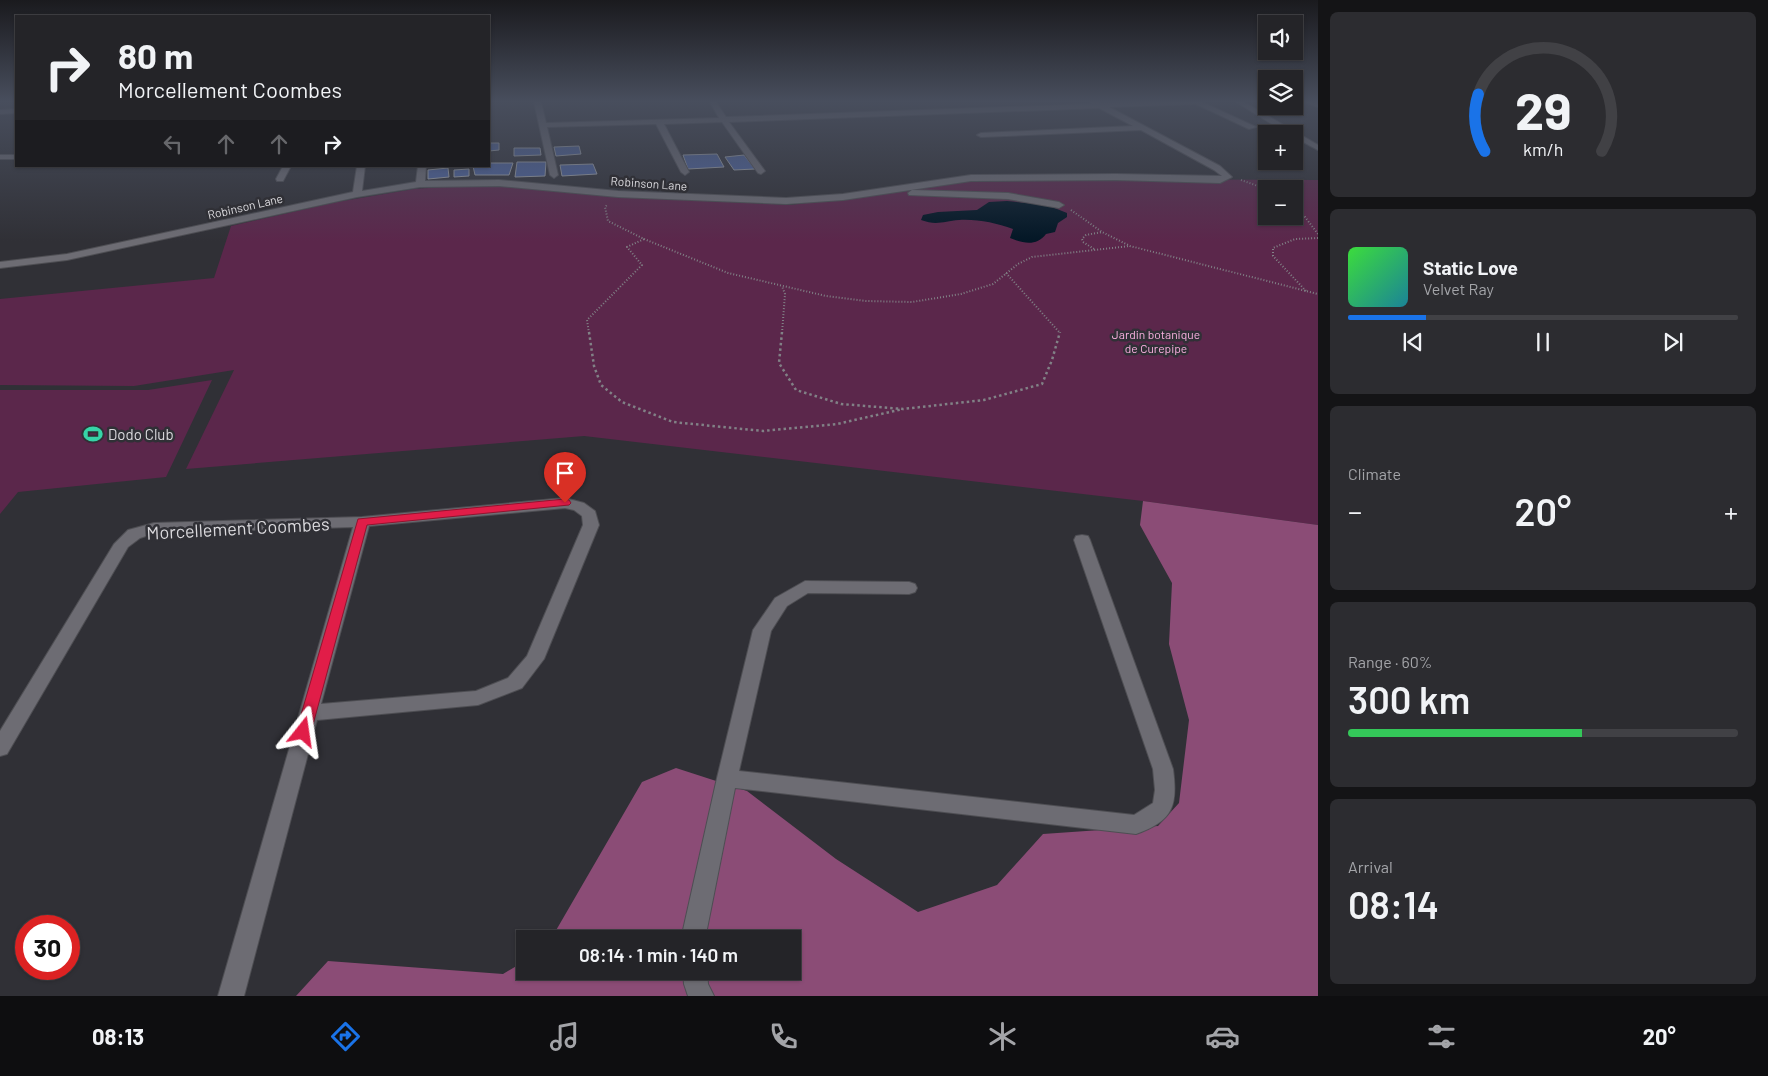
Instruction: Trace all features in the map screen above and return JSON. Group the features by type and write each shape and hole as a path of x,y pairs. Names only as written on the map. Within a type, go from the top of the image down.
{"street":[{"path":"548,148 554,175"},
{"path":"673,148 685,172"},
{"path":"745,148 762,171"},
{"path":"1181,148 1217,168 1228,177"},
{"path":"0,157 15,157"},
{"path":"280,179 286,167"},
{"path":"357,194 361,167"},
{"path":"420,184 422,167"},
{"name":"Robinson Lane","path":"0,265 67,257 357,194 420,184 499,182 618,194 786,201 878,192 938,182 989,178 1116,177 1220,180 1228,177"},
{"path":"878,192 1008,196 1059,205"},
{"name":"Morcellement Coombes","path":"0,748 122,544 134,534 154,528 362,522 565,503 579,506 590,514 591,525 535,659 515,682 478,698 308,713"},
{"path":"231,996 362,522"},
{"path":"727,778 1136,825 1156,815 1166,798 1163,769 1082,540"},
{"path":"695,930 727,778 762,630 780,602 805,587 909,588"},
{"path":"696,980 701,996"}],"path":[{"path":"1228,177 1258,186"},
{"path":"618,194 605,207 608,221 644,239 728,273 826,296 866,301 912,302 961,294 993,284 1018,264 1032,257 1130,246"},
{"path":"1059,205 1078,214 1102,232 1130,246 1318,294"},
{"path":"1303,214 1318,234"},
{"path":"1094,250 1082,242 1082,239 1086,235 1102,232"},
{"path":"1307,291 1272,256 1273,248 1280,243 1293,239 1318,238"},
{"path":"644,239 627,247 642,265 587,320 594,366 601,385 622,402 673,422 763,432 837,424 903,409 984,400 1042,384 1052,360 1060,332 1006,273"},
{"path":"782,285 785,294 778,363 796,390 841,404 903,409"}],"green space":[{"name":"Jardin botanique de Curepipe","path":"1008,179 1318,180 1318,525 1143,501 584,436 186,469 234,370 134,386 0,385 0,299 214,278 231,226 337,202 414,189 470,185 526,187 628,197 791,205 972,181"},
{"name":"Dodo Club","path":"212,380 166,477 18,492 0,514 0,390 148,390"}],"shaded area":[{"path":"1143,501 1318,525 1318,996 296,996 328,961 503,974 516,966 516,980 801,980 801,930 556,930 642,782 676,768 747,791 836,859 918,912 997,885 1043,834 1158,826 1179,803 1189,720 1169,644 1172,583 1140,525"}],"water":[{"path":"1007,201 1047,205 1067,213 1067,217 1058,223 1055,232 1046,234 1039,241 1030,243 1010,238 1013,229 993,223 966,220 936,223 921,220 923,215 938,212 977,210 989,202"}],"building":[{"path":"490,148 499,148 490,151"},
{"path":"514,148 540,148 541,155 514,156"},
{"path":"554,148 580,148 581,154 556,156"},
{"path":"717,154 724,167 688,169 683,155"},
{"path":"744,155 755,169 734,170 725,157"},
{"path":"517,162 546,162 545,176 515,177"},
{"path":"490,163 513,163 509,175 475,175 473,167 490,167"},
{"path":"593,164 597,174 562,176 560,165"},
{"path":"448,168 449,177 428,179 428,170"},
{"path":"469,169 469,176 454,177 454,170"}],"place":[{"name":"Dodo Club","path":"93,434"}],"route":[{"path":"303,732 362,522 565,503"}]}
